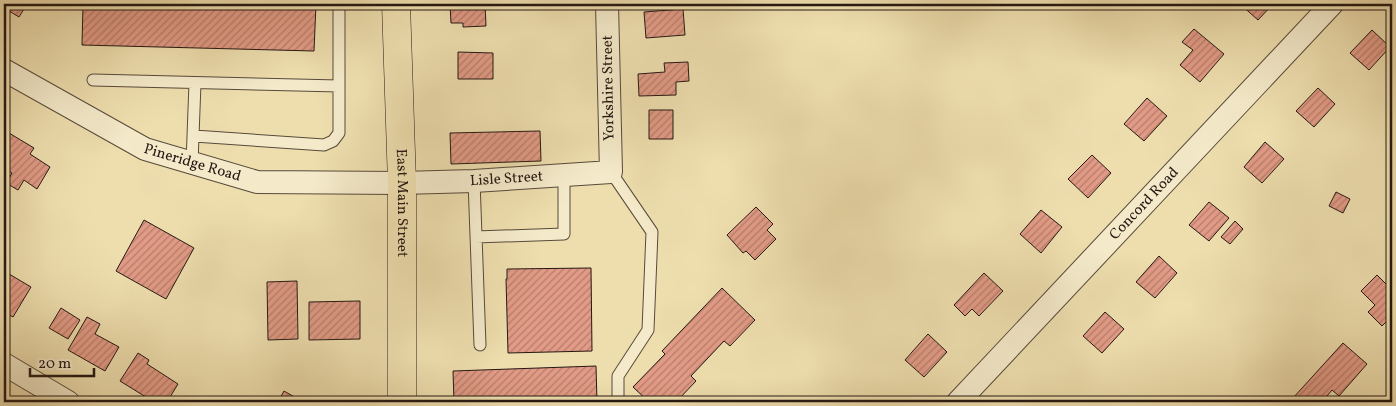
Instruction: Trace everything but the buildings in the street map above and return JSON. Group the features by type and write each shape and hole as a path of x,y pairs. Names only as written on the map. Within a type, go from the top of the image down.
{"highway":[{"name":"East Main Street","path":"396,4 402,183 402,402"}],"street":[{"name":"Yorkshire Street","path":"607,4 611,172"},
{"name":"Concord Road","path":"958,402 1332,4"},
{"name":"Pineridge Road","path":"4,70 145,149 257,182 402,183"},
{"name":"Lisle Street","path":"402,183 474,181 611,172"},
{"path":"4,364 68,402"}],"lane":[{"path":"194,136 324,146 334,141 339,133 339,4"},
{"path":"93,80 339,86"},
{"path":"192,163 195,83"},
{"path":"611,172 652,232 648,330 618,376 618,402"},
{"path":"476,237 564,234 564,175"},
{"path":"474,181 480,345"}]}
